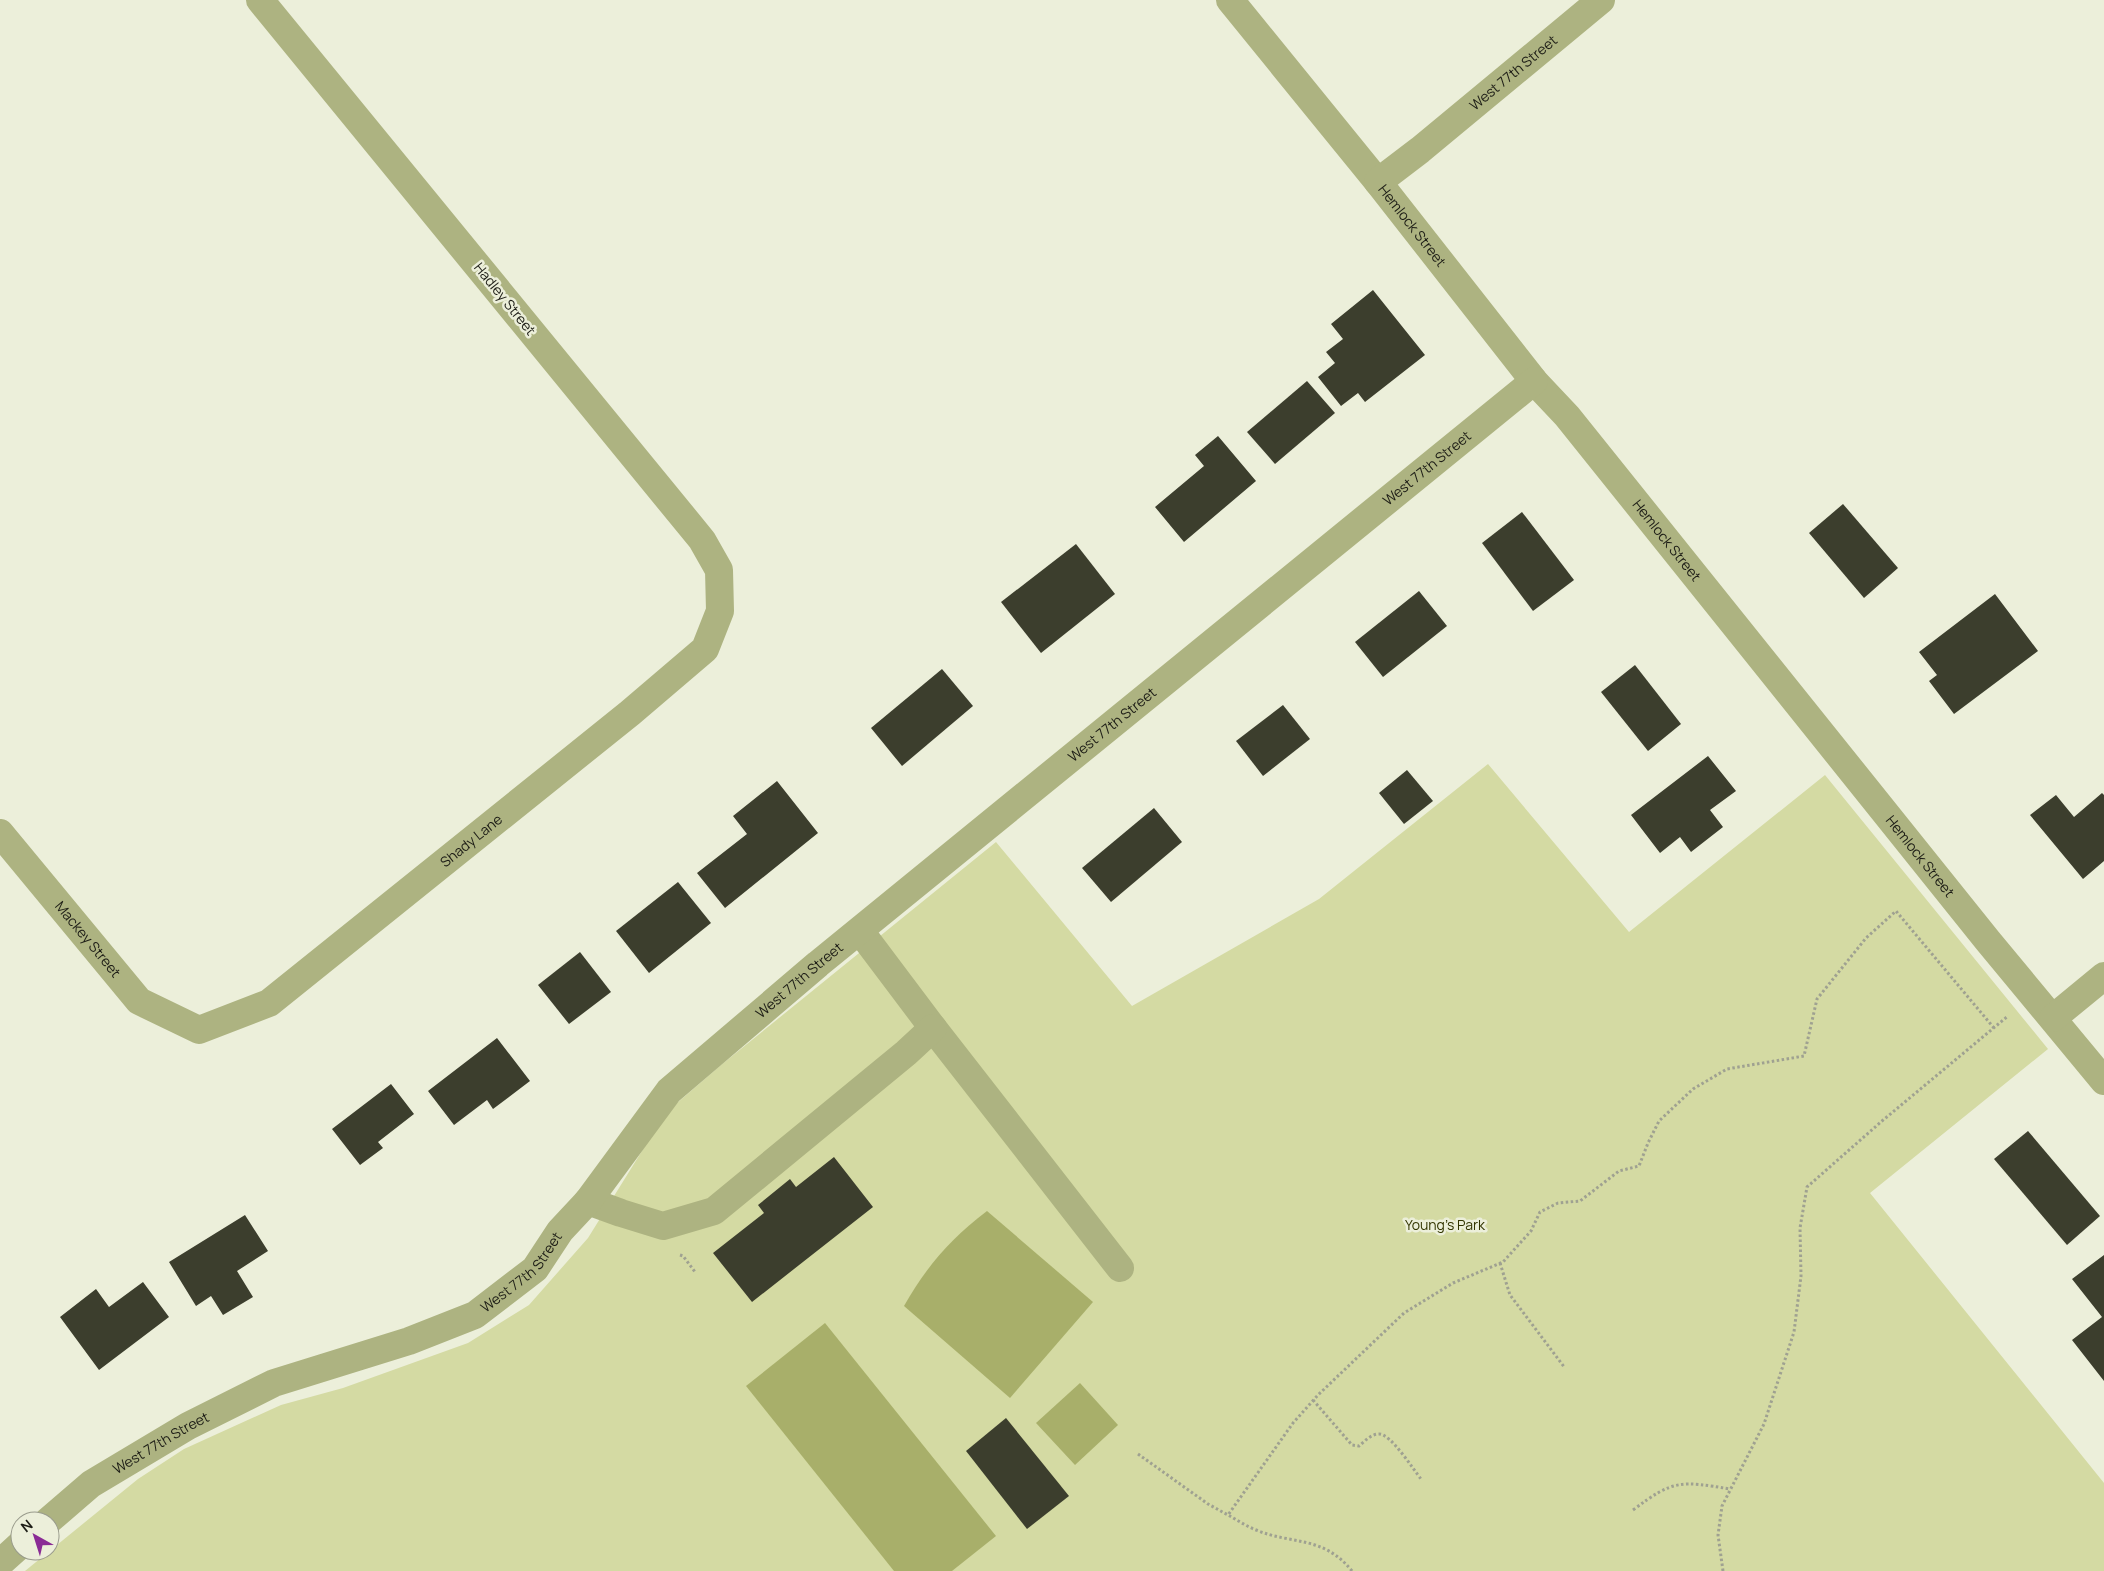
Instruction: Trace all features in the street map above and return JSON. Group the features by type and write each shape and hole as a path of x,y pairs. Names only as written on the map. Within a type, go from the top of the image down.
{"street":[{"name":"Hadley Street","path":"260,0 702,540 719,570 720,610"},
{"name":"Hemlock Street","path":"1230,0 1378,182 1534,381 1573,424 1982,933 2104,1081"},
{"name":"West 77th Street","path":"1378,182 1420,150 1601,0"},
{"name":"West 77th Street","path":"60,1511 91,1484 188,1426 274,1383 408,1341 475,1315 535,1270 560,1231 588,1201 668,1091 860,931 1534,381"},
{"name":"Shady Lane","path":"189,1026 199,1030 270,1003 630,714 705,648 720,610"},
{"name":"Mackey Street","path":"0,833 139,1001 189,1026"},
{"path":"860,931 1120,1268"},
{"path":"2052,1018 2104,976"},
{"path":"588,1201 663,1226 714,1211 906,1053 933,1028"},
{"path":"0,1563 10,1554"}],"path":[{"path":"1228,1515 1293,1423 1314,1400 1404,1313 1453,1283 1500,1263 1531,1231 1540,1212 1558,1203 1580,1202 1619,1171 1640,1166 1659,1120 1693,1090 1727,1069 1804,1056 1817,999 1866,938 1896,911 1994,1028 1875,1127 1807,1187 1800,1228 1801,1276 1794,1332 1764,1424 1722,1506 1718,1535 1723,1571"},
{"path":"1500,1263 1510,1295 1555,1358 1565,1368"},
{"path":"1314,1400 1352,1445 1359,1446 1371,1436 1383,1434 1388,1436 1421,1479"},
{"path":"1138,1454 1208,1504 1228,1515 1257,1530 1322,1547 1345,1563 1352,1571"},
{"path":"1412,1468 1416,1464"},
{"path":"1633,1510 1665,1488 1677,1484 1700,1484 1730,1489"}],"green space":[{"name":"Young's Park","path":"1488,764 1629,932 1825,775 2048,1049 1870,1193 2104,1483 2104,1571 25,1571 37,1561 60,1561 60,1543 138,1479 184,1449 281,1405 343,1388 468,1343 529,1305 588,1238 650,1138 677,1103 721,1065 996,842 1132,1006 1319,899"}],"shaded area":[{"path":"987,1211 1093,1302 1010,1398 904,1306 921,1278 940,1254"},
{"path":"825,1323 996,1536 952,1571 894,1571 746,1386"},
{"path":"1080,1383 1118,1425 1075,1465 1036,1423"}],"building":[{"path":"1373,290 1425,355 1365,402 1358,393 1341,406 1318,377 1335,363 1326,352 1343,339 1331,324"},
{"path":"1307,381 1335,413 1275,464 1247,432"},
{"path":"1218,436 1256,481 1184,542 1155,507 1204,466 1195,455"},
{"path":"1843,504 1898,568 1864,598 1809,533"},
{"path":"1522,512 1574,580 1533,611 1482,543"},
{"path":"1076,544 1115,594 1041,653 1001,602"},
{"path":"1419,591 1447,626 1383,677 1355,642"},
{"path":"1995,594 2038,651 1954,714 1929,681 1937,675 1919,652"},
{"path":"1635,665 1681,724 1648,751 1601,692"},
{"path":"942,669 973,706 902,766 871,728"},
{"path":"1283,705 1310,739 1263,776 1236,741"},
{"path":"1708,756 1736,791 1710,810 1723,827 1691,852 1680,837 1660,853 1631,815"},
{"path":"1407,770 1433,801 1404,824 1379,793"},
{"path":"777,781 818,833 725,908 697,873 747,834 733,816"},
{"path":"2102,793 2104,795 2104,861 2083,879 2030,815 2056,795 2074,817"},
{"path":"1154,808 1182,842 1111,902 1082,868"},
{"path":"678,882 711,923 649,973 616,931"},
{"path":"580,952 611,992 569,1024 538,985"},
{"path":"497,1038 530,1081 493,1109 487,1100 454,1125 428,1091"},
{"path":"391,1084 414,1114 378,1142 383,1148 360,1165 332,1129"},
{"path":"2028,1131 2100,1216 2067,1245 1994,1159"},
{"path":"834,1157 873,1207 752,1302 713,1253 764,1213 758,1205 790,1179 796,1187"},
{"path":"245,1215 268,1251 237,1271 253,1297 223,1315 211,1296 196,1306 169,1262"},
{"path":"2104,1255 2104,1381 2072,1340 2102,1317 2072,1279"},
{"path":"143,1282 169,1317 99,1370 60,1317 96,1289 109,1307"},
{"path":"1006,1418 1069,1496 1027,1529 966,1451"}]}
